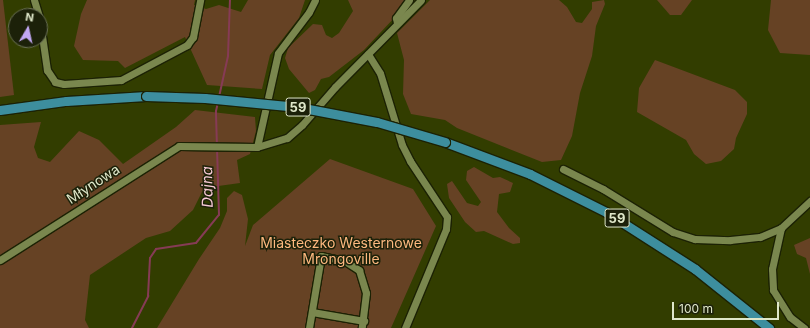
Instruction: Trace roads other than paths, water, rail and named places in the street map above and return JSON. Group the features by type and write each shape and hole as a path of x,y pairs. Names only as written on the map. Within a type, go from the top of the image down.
{"main road":[{"name":"59","path":"0,110 66,101 146,96 205,98 298,107 377,122 445,142 530,174 606,212 694,269 769,328"}],"street":[{"path":"44,48 47,70 55,82 64,84 121,80 187,45 193,37 200,0"},
{"path":"397,23 396,18 409,0"},
{"path":"315,2 278,53 257,147 277,142 294,133 335,87 421,0"},
{"path":"368,54 380,73 402,145 410,161 447,217 446,229 405,328"},
{"name":"Młynowa","path":"0,260 167,151 179,146 205,145 257,147"},
{"path":"563,169 603,189 684,237 730,240 760,237 781,228 810,201"},
{"path":"781,228 772,269 773,290 790,317 804,328"},
{"path":"310,328 312,312 321,256 345,261 358,270 366,293 363,324 312,312"}],"waterway":[{"name":"Dajna","path":"219,97 228,56 230,0"},
{"name":"Dajna","path":"132,328 148,296 150,258 156,249 196,243 219,215 216,111 218,102"}],"park label":[{"name":"Miasteczko Westernowe Mrongoville","path":"341,252"}]}
